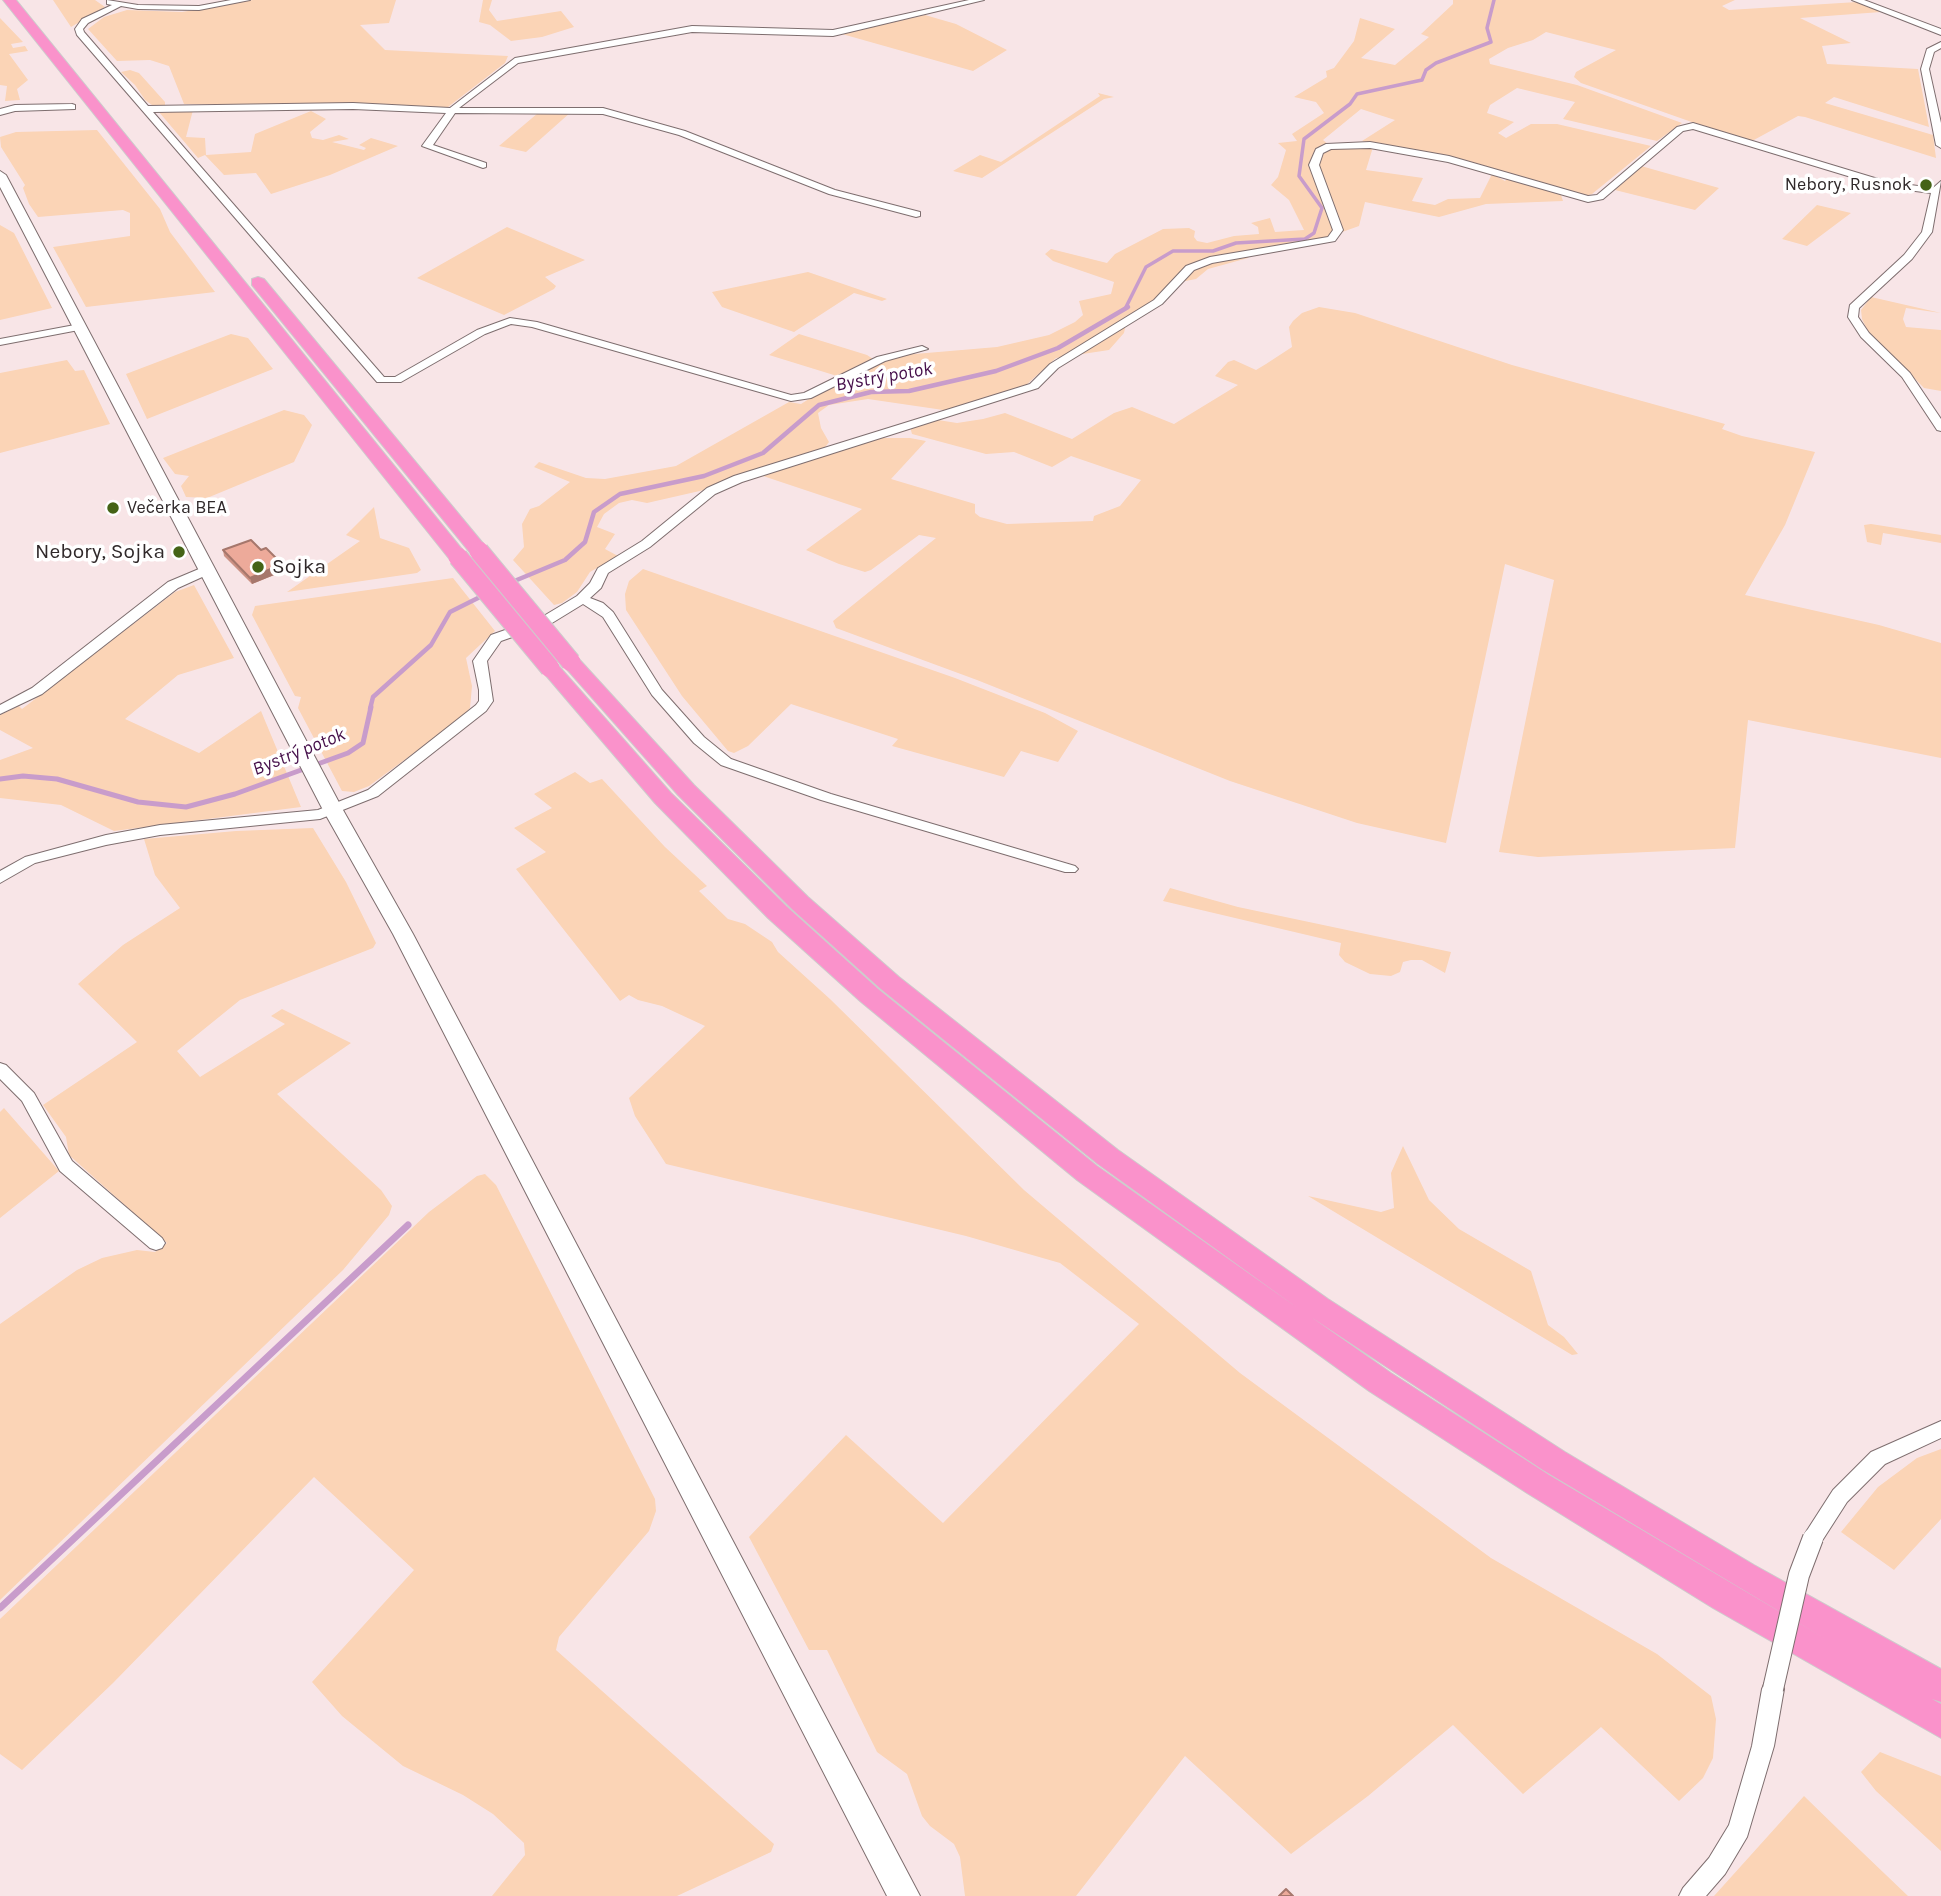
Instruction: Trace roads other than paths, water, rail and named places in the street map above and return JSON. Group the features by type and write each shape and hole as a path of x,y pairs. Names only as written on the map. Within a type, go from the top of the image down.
{"highway":[{"path":"9,0 550,668 663,798 777,912 889,1013 1087,1173 1339,1353 1538,1484 1724,1598 1941,1722"},
{"path":"26,0 571,662 686,790 800,903 900,992 1108,1157 1318,1307 1543,1454 1744,1575 1941,1687"}],"main road":[{"path":"0,175 333,810 404,934 904,1896"}],"street":[{"path":"104,0 118,5 208,8 246,0"},
{"path":"483,164 427,148 430,139 453,111 515,61 536,55 692,29 833,33 980,0"},
{"path":"1856,0 1941,32"},
{"path":"118,5 85,21 79,29 80,33 381,380 397,380 481,332 510,321 533,324 791,398 807,396 881,359 922,349"},
{"path":"1941,45 1930,51 1925,69 1941,145"},
{"path":"145,110 353,106 621,114 682,133 832,192 916,214"},
{"path":"0,112 15,108 72,107"},
{"path":"0,878 30,860 106,840 160,830 320,814 373,793 471,719 486,701 480,661 496,638 547,620 582,599 596,585 603,571 646,544 710,491 738,479 1007,397 1034,386 1054,366 1158,302 1190,268 1210,260 1331,239 1338,230 1314,165 1319,151 1329,146 1370,145 1450,159 1588,199 1600,197 1680,129 1693,126 1887,185 1938,188 1927,232 1908,257 1854,307 1853,317 1865,335 1906,376 1941,428"},
{"path":"0,342 80,327"},
{"path":"0,710 37,691 173,585 206,570"},
{"path":"582,599 608,615 634,660 673,712 726,762 826,797 1070,869"},
{"path":"0,1069 28,1097 66,1166 156,1244"},
{"path":"1691,1896 1717,1866 1739,1829 1763,1746 1799,1576 1813,1538 1840,1496 1878,1458 1941,1429"}],"waterway":[{"name":"Bystrý potok","path":"1125,309 1146,267 1173,251 1213,251 1236,243 1305,239 1314,233 1322,208 1299,176 1304,139 1350,104 1357,94 1422,80 1426,70 1436,63 1491,42 1487,28 1494,0"},
{"name":"Bystrý potok","path":"512,582 565,560 585,542 594,512 620,494 704,476 763,453 819,405 871,392 909,391 996,371 1058,348 1125,309"},
{"name":"Bystrý potok","path":"370,709 373,697 431,645 450,612 484,595"},
{"name":"Bystrý potok","path":"0,779 23,776 57,779 138,802 186,807 235,794 348,753 363,743 371,707"},
{"path":"0,1608 408,1225"}],"place":[{"name":"Nebory, Rusnok","path":"1926,185"},
{"name":"Večerka BEA","path":"113,508"},
{"name":"Nebory, Sojka","path":"179,552"},
{"name":"Sojka","path":"258,567"}]}
